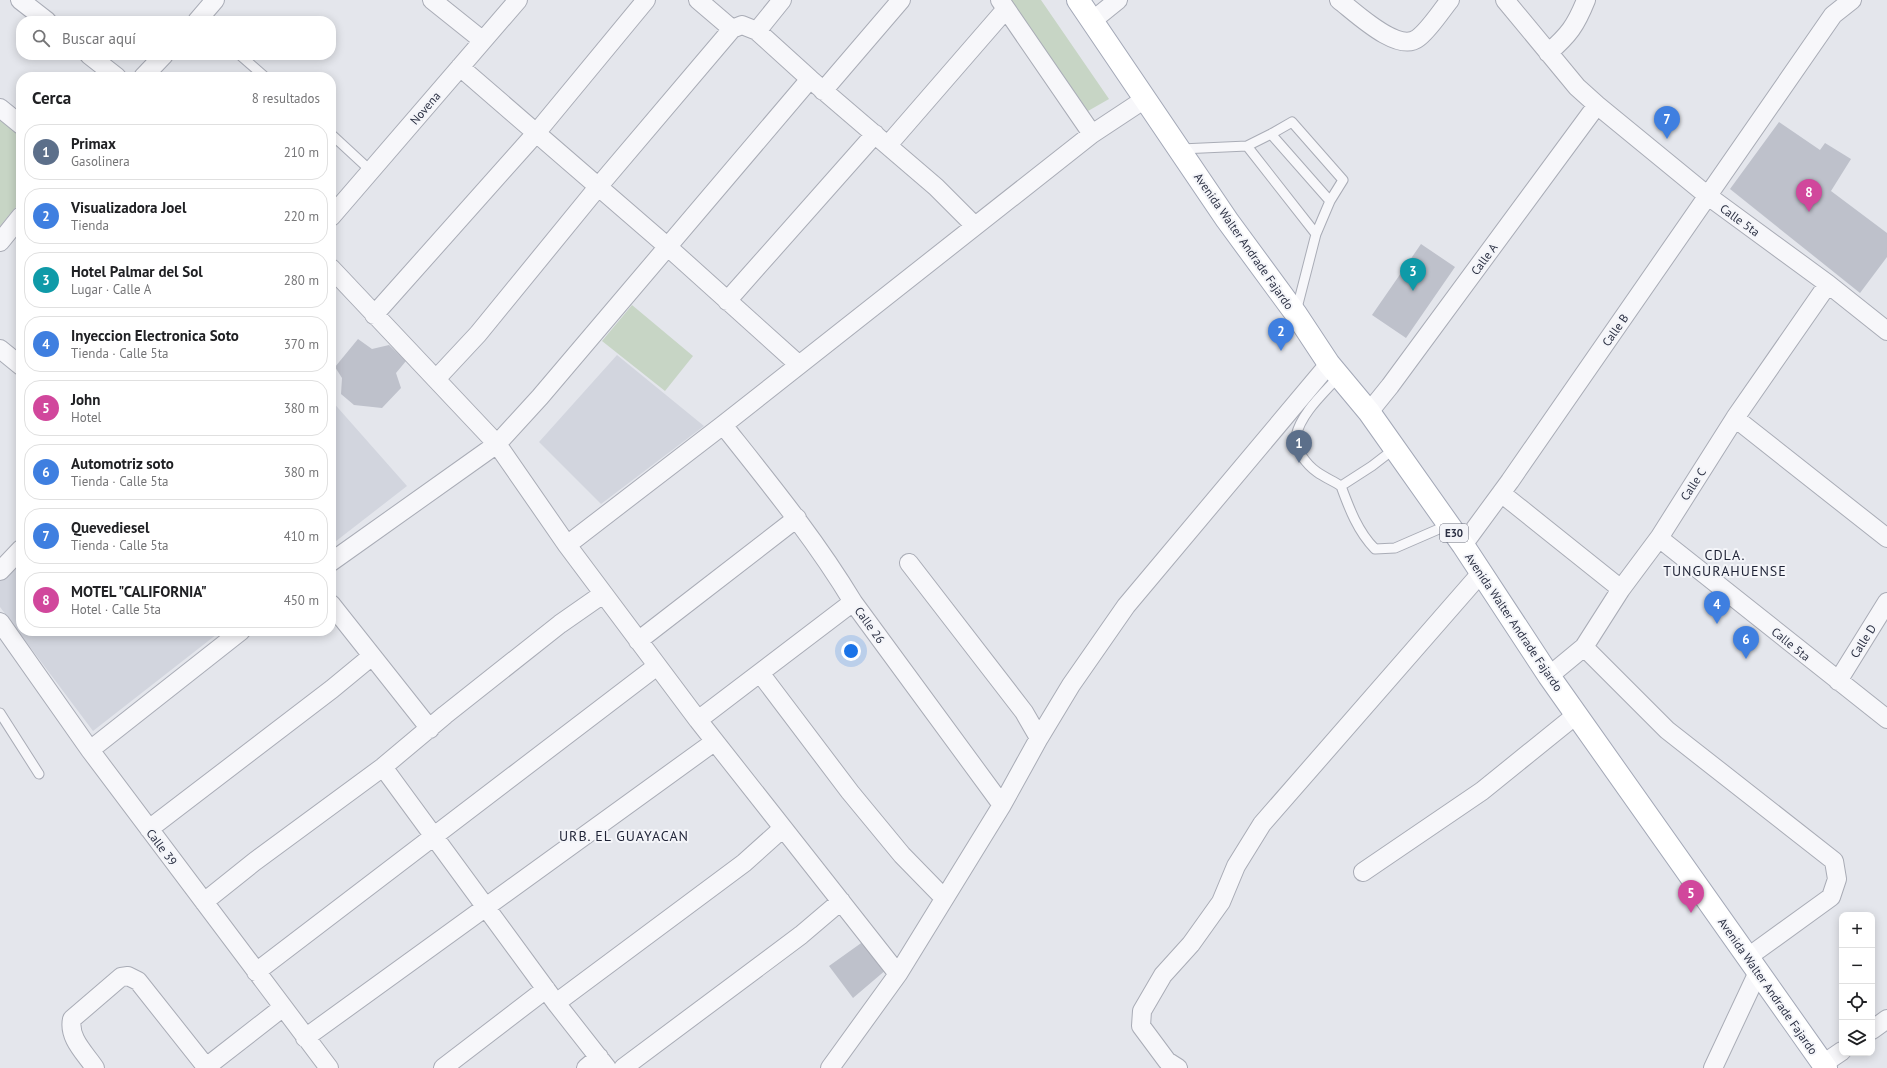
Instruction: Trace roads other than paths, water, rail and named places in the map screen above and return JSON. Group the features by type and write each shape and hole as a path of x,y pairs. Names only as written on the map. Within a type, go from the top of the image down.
{"main road":[{"name":"Avenida Walter Andrade Fajardo","path":"1078,0 1227,220 1296,314 1334,370 1369,412 1463,545 1576,715 1825,1066"}],"street":[{"path":"20,0 40,16"},
{"path":"432,0 482,40"},
{"name":"Novena","path":"336,211 518,0"},
{"path":"374,316 538,132 646,0"},
{"path":"698,0 732,29"},
{"path":"756,31 782,0"},
{"path":"336,558 497,444 540,397 668,247 816,85 901,0"},
{"path":"1092,21 1118,0"},
{"path":"1339,0 1384,34 1402,43 1418,39 1450,0"},
{"path":"1505,0 1577,87 1597,105"},
{"path":"1548,53 1562,41 1576,24 1586,0"},
{"name":"Calle B","path":"1463,545 1501,493 1765,115 1833,15 1852,0"},
{"path":"727,301 881,140 1003,5 1092,134"},
{"path":"436,380 478,334 598,187 732,29 742,25 756,31 816,85 936,187 974,226"},
{"path":"95,60 111,72"},
{"path":"148,72 159,60"},
{"path":"460,67 538,132 798,364"},
{"path":"567,545 723,425 798,364 1092,134 1145,99"},
{"name":"Calle 5ta","path":"1597,105 1708,196 1828,284 1887,331"},
{"name":"Calle A","path":"1369,412 1390,386 1597,105"},
{"path":"0,108 16,121"},
{"path":"0,242 16,225"},
{"path":"336,274 374,316 497,444 567,545 714,742 898,974"},
{"name":"Calle C","path":"1549,676 1584,647 1621,589 1659,538 1735,418 1828,284"},
{"path":"0,349 16,362"},
{"path":"830,1068 898,974 1002,805 1039,738 1071,685 1130,601 1334,370"},
{"path":"1735,418 1887,538"},
{"path":"723,425 797,518 832,568 853,602"},
{"path":"1501,493 1621,589"},
{"path":"638,641 797,518"},
{"name":"Calle 5ta","path":"1659,538 1887,719"},
{"path":"0,571 16,554"},
{"path":"909,563 1024,712 1039,738"},
{"path":"1178,1068 1168,1061 1142,1026 1142,1011 1162,975 1191,944 1221,902 1236,866 1262,824 1481,573"},
{"path":"204,902 254,862 383,767 445,715 560,624 603,594"},
{"name":"Calle 26","path":"698,720 853,602 1002,805"},
{"name":"Calle D","path":"1838,681 1887,602"},
{"path":"336,610 430,729"},
{"name":"Calle 39","path":"0,622 90,750 282,1008 329,1068"},
{"path":"90,750 235,636"},
{"path":"1584,647 1666,730 1834,860 1837,879 1831,897 1753,965 1713,1068"},
{"path":"149,829 332,689 372,656"},
{"path":"256,972 435,838 657,666"},
{"path":"760,673 850,792 902,855 944,898"},
{"path":"1363,872 1482,791 1576,715"},
{"path":"305,1038 714,742"},
{"path":"383,767 551,996 598,1064"},
{"path":"444,1068 744,863 783,828"},
{"path":"623,1068 801,935 841,901"},
{"path":"95,1068 72,1035 70,1027 72,1019 121,977 128,976 138,981 206,1068 282,1008"},
{"path":"1875,1028 1887,1019"},
{"path":"1825,1066 1839,1054"}],"lane":[{"path":"246,60 259,72"},
{"path":"1180,149 1246,146 1292,122 1343,180 1330,201 1316,234 1296,314"},
{"path":"1271,134 1330,201"},
{"path":"336,139 371,171"},
{"path":"1246,146 1316,234"},
{"path":"1334,370 1302,421 1296,437 1298,448 1306,463 1316,472 1341,486 1350,510 1366,540 1375,549 1395,548 1448,525"},
{"path":"1341,486 1372,466 1394,449"},
{"path":"0,713 39,774"}],"place":[{"name":"Quevediesel","path":"1667,139"},
{"name":"MOTEL \"CALIFORNIA\"","path":"1809,212"},
{"name":"Hotel Palmar del Sol","path":"1413,291"},
{"name":"Visualizadora Joel","path":"1281,351"},
{"name":"Primax","path":"1299,463"},
{"name":"Inyeccion Electronica Soto","path":"1717,624"},
{"name":"Automotriz soto","path":"1746,659"},
{"name":"John","path":"1691,913"}],"district":[{"name":"CDLA. TUNGURAHUENSE","path":"1725,564"},
{"name":"URB. EL GUAYACAN","path":"624,836"}]}
